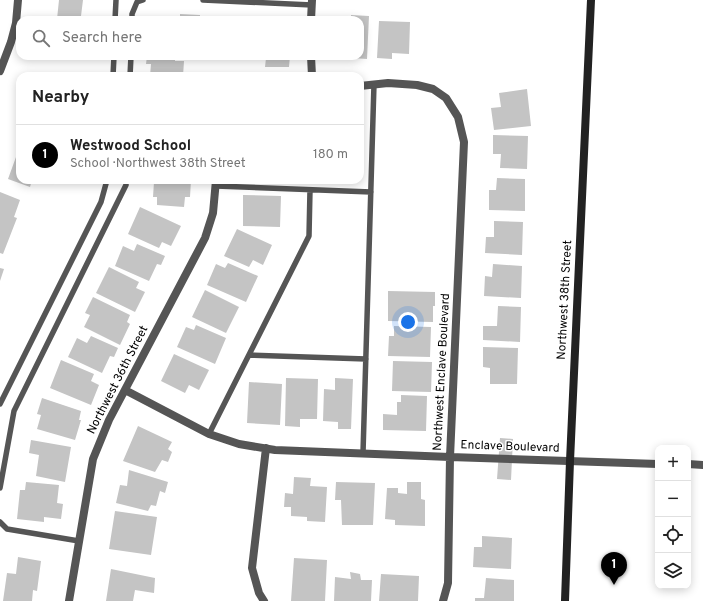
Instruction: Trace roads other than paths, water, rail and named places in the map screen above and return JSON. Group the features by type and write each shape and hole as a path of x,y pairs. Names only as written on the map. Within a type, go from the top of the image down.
{"main road":[{"name":"Northwest 38th Street","path":"565,601 591,0"}],"street":[{"path":"17,16 18,0"},
{"path":"312,3 312,16"},
{"path":"0,71 11,42 16,23"},
{"path":"311,60 312,72"},
{"name":"Northwest Enclave Boulevard","path":"125,390 209,434 239,444 275,450 450,457 464,142 458,117 446,98 432,89 417,85 388,83 374,84"},
{"path":"364,85 374,84"},
{"name":"Northwest 36th Street","path":"69,601 94,459 109,420 205,238 213,213 216,184"},
{"path":"264,601 259,593 252,568 266,448"},
{"path":"444,601 448,583 450,457"},
{"name":"Enclave Boulevard","path":"450,457 655,464"},
{"path":"691,464 703,465"}],"lane":[{"path":"115,16 116,0"},
{"path":"132,16 137,2 143,0"},
{"path":"203,0 312,3"},
{"path":"113,72 114,60"},
{"path":"130,72 131,60"},
{"path":"363,453 374,84"},
{"path":"0,404 101,202 106,184"},
{"path":"0,488 14,411 126,184"},
{"path":"229,184 310,190 371,192"},
{"path":"209,434 309,236 310,190"},
{"path":"249,355 366,359"},
{"path":"0,522 6,529 79,541"}],"place":[{"name":"Westwood School","path":"614,585"}]}
